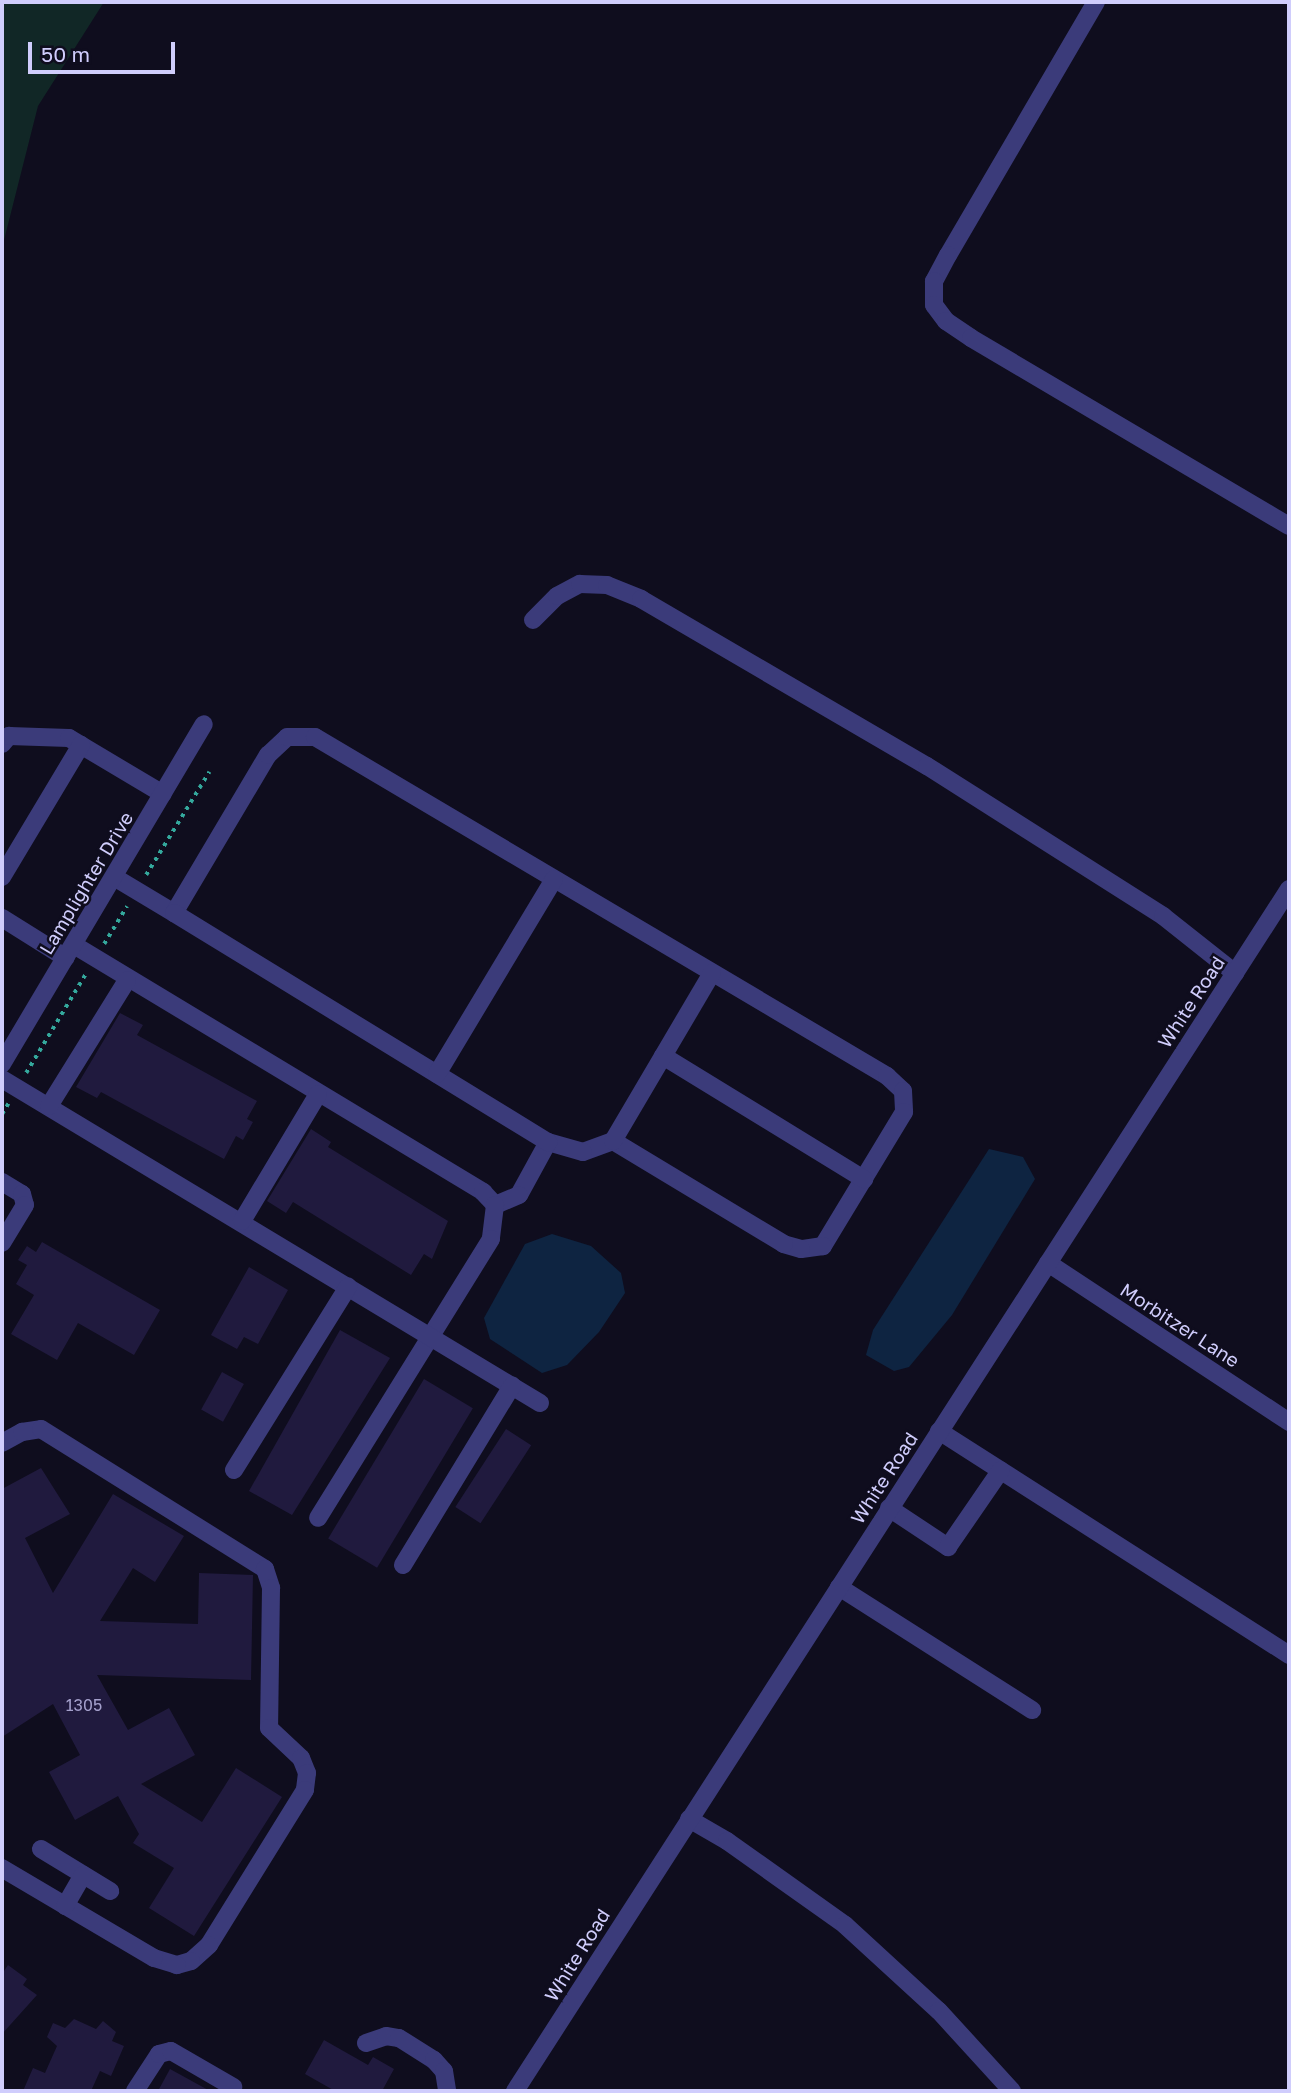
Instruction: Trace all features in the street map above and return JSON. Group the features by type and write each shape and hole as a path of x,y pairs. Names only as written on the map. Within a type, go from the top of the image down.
{"street":[{"path":"1096,2 939,272 934,305 946,321 971,338 1289,526"},
{"path":"533,620 557,596 580,584 607,585 641,599 927,766 1163,916 1235,973"},
{"name":"Lamplighter Drive","path":"2,1064 204,724"},
{"path":"174,913 268,755 287,737 315,737 887,1076 903,1091 904,1112 823,1246 802,1249 784,1244 613,1141"},
{"path":"4,738 69,738 163,794"},
{"path":"2,877 8,853 81,745"},
{"path":"114,877 548,1142 583,1152 613,1141 712,972"},
{"path":"437,1074 554,879"},
{"name":"White Road","path":"515,2091 1289,889"},
{"path":"2,918 127,980 483,1192 495,1205 491,1239 318,1518"},
{"path":"49,1106 127,980"},
{"path":"663,1056 863,1179"},
{"path":"2,1079 242,1221 540,1404"},
{"path":"242,1221 318,1094"},
{"path":"495,1205 519,1195 548,1142"},
{"path":"2,1182 22,1194 25,1205 2,1243"},
{"name":"Morbitzer Lane","path":"1048,1263 1289,1422"},
{"path":"234,1470 348,1287"},
{"path":"403,1565 512,1386"},
{"path":"2,1443 22,1432 41,1429 265,1569 271,1588 269,1728 301,1758 307,1773 305,1790 209,1945 191,1961 177,1965 154,1958 2,1868"},
{"path":"939,1431 1289,1655"},
{"path":"889,1508 948,1547 1001,1470"},
{"path":"839,1587 1032,1710"},
{"path":"689,1819 727,1841 845,1925 939,2011 1012,2091"},
{"path":"41,1849 110,1891"},
{"path":"65,1906 83,1875"},
{"path":"366,2043 386,2036 399,2038 434,2060 444,2071 447,2091"},
{"path":"135,2091 159,2054 171,2051 233,2087"}],"green space":[{"path":"2,2 104,2 38,106 2,248"}],"water":[{"path":"989,1149 1023,1157 1035,1179 952,1315 909,1367 894,1371 866,1355 873,1330"},
{"path":"552,1234 591,1246 621,1273 625,1293 599,1332 567,1365 542,1373 490,1339 484,1318 525,1244"}],"building":[{"path":"120,1013 143,1025 137,1035 257,1101 247,1119 253,1122 243,1140 236,1136 224,1159 101,1092 97,1098 76,1087"},
{"path":"311,1129 331,1142 328,1147 448,1221 432,1259 424,1254 411,1275 293,1202 286,1213 267,1201"},
{"path":"42,1242 160,1310 134,1355 78,1323 57,1360 11,1334 34,1295 16,1284 27,1265 18,1260 27,1246 36,1252"},
{"path":"249,1267 288,1290 258,1344 244,1337 237,1349 211,1335"},
{"path":"340,1330 390,1358 292,1515 249,1491"},
{"path":"222,1372 244,1384 223,1422 201,1410"},
{"path":"424,1379 473,1408 377,1568 328,1538"},
{"path":"506,1429 531,1445 481,1523 455,1507"},
{"path":"41,1468 70,1514 25,1538 53,1593 113,1494 184,1536 155,1582 133,1568 100,1621 198,1624 199,1573 253,1575 251,1680 97,1675 128,1730 169,1708 195,1755 141,1784 202,1822 236,1768 282,1797 194,1936 149,1908 174,1868 133,1843 139,1834 118,1796 75,1820 49,1772 80,1755 53,1704 2,1737 2,1489"},
{"path":"8,1965 27,1979 23,1985 37,1995 2,2034 2,1974"},
{"path":"74,2019 96,2029 103,2021 116,2032 112,2041 124,2046 111,2076 100,2071 91,2091 23,2091 33,2068 45,2073 57,2046 47,2037 53,2023 65,2028"},
{"path":"324,2040 368,2065 373,2057 394,2069 382,2091 335,2091 305,2074"},
{"path":"170,2069 210,2091 158,2091"}]}
